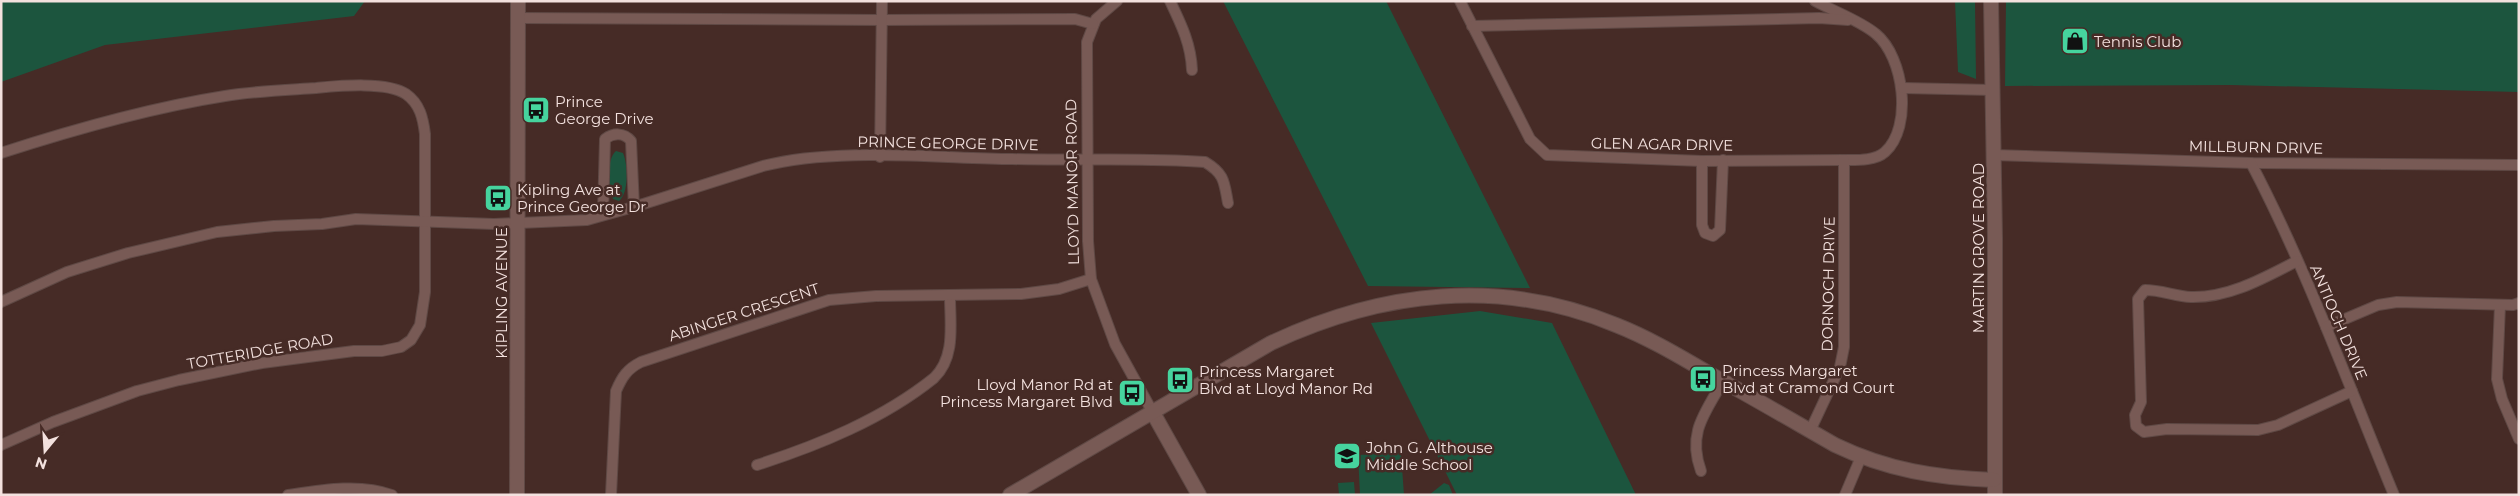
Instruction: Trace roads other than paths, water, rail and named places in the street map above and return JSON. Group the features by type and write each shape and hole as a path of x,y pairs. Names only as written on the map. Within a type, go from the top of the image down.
{"street":[{"name":"KIPLING AVENUE","path":"516,495 518,1"},
{"path":"880,157 882,1"},
{"path":"518,18 1075,19 1093,24 1117,1"},
{"path":"1170,1 1192,53 1192,70"},
{"name":"GLEN AGAR DRIVE","path":"1460,1 1530,139 1547,155 1702,160 1868,159 1884,153 1895,138 1900,116 1902,88"},
{"path":"1816,1 1876,34 1891,52 1902,88 1992,90"},
{"name":"MARTIN GROVE ROAD","path":"1991,1 1994,155 1994,495"},
{"path":"1472,26 1819,18 1852,21"},
{"name":"LLOYD MANOR ROAD","path":"1093,24 1087,42 1088,241 1091,279 1115,344 1199,495"},
{"name":"TOTTERIDGE ROAD","path":"1,152 58,134 152,109 226,96 343,85 383,87 405,93 420,109 424,119 424,308 420,325 411,340 401,347 382,351 354,351 262,363 179,380 137,392 53,422 1,445"},
{"path":"604,215 605,140 613,134 621,134 631,140 634,207"},
{"name":"MILLBURN DRIVE","path":"1994,155 2250,163 2519,166"},
{"name":"PRINCE GEORGE DRIVE","path":"1,302 67,272 128,253 218,232 274,226 322,224 356,219 494,224 587,220 783,161 880,157 1205,162 1218,170 1223,177 1228,203"},
{"path":"1702,160 1702,225 1705,233 1713,236 1720,230 1723,160"},
{"name":"DORNOCH DRIVE","path":"1810,431 1840,367 1844,347 1844,160"},
{"name":"ANTIOCH DRIVE","path":"2250,163 2326,327 2394,495"},
{"path":"2297,262 2232,291 2216,296 2176,296 2159,290 2145,290 2138,300 2141,402 2135,415 2136,426 2144,432 2167,429 2258,430 2278,425 2352,391"},
{"name":"ABINGER CRESCENT","path":"611,495 616,391 621,377 630,368 641,362 829,300 876,296 1039,293 1091,279"},
{"path":"757,466 814,445 876,417 942,371 948,358 950,296"},
{"path":"1010,495 1270,343 1300,329 1357,309 1406,300 1447,296 1508,298 1560,307 1593,316 1653,342 1810,431 1861,457 1917,474 1994,480"},
{"path":"2326,327 2378,304 2397,302 2500,305 2519,303"},
{"path":"2500,305 2497,379 2502,399 2519,439"},
{"path":"1701,471 1695,454 1696,432 1723,381"},
{"path":"1845,495 1861,457"},
{"path":"288,495 345,489 382,491 392,495"}],"place":[{"name":"Tennis Club","path":"2075,41"},
{"name":"Prince George Drive","path":"536,110"},
{"name":"Kipling Ave at Prince George Dr","path":"498,198"},
{"name":"Princess Margaret Blvd at Cramond Court","path":"1703,379"},
{"name":"Princess Margaret Blvd at Lloyd Manor Rd","path":"1180,380"},
{"name":"Lloyd Manor Rd at Princess Margaret Blvd","path":"1132,393"},
{"name":"John G. Althouse Middle School","path":"1347,456"}]}
